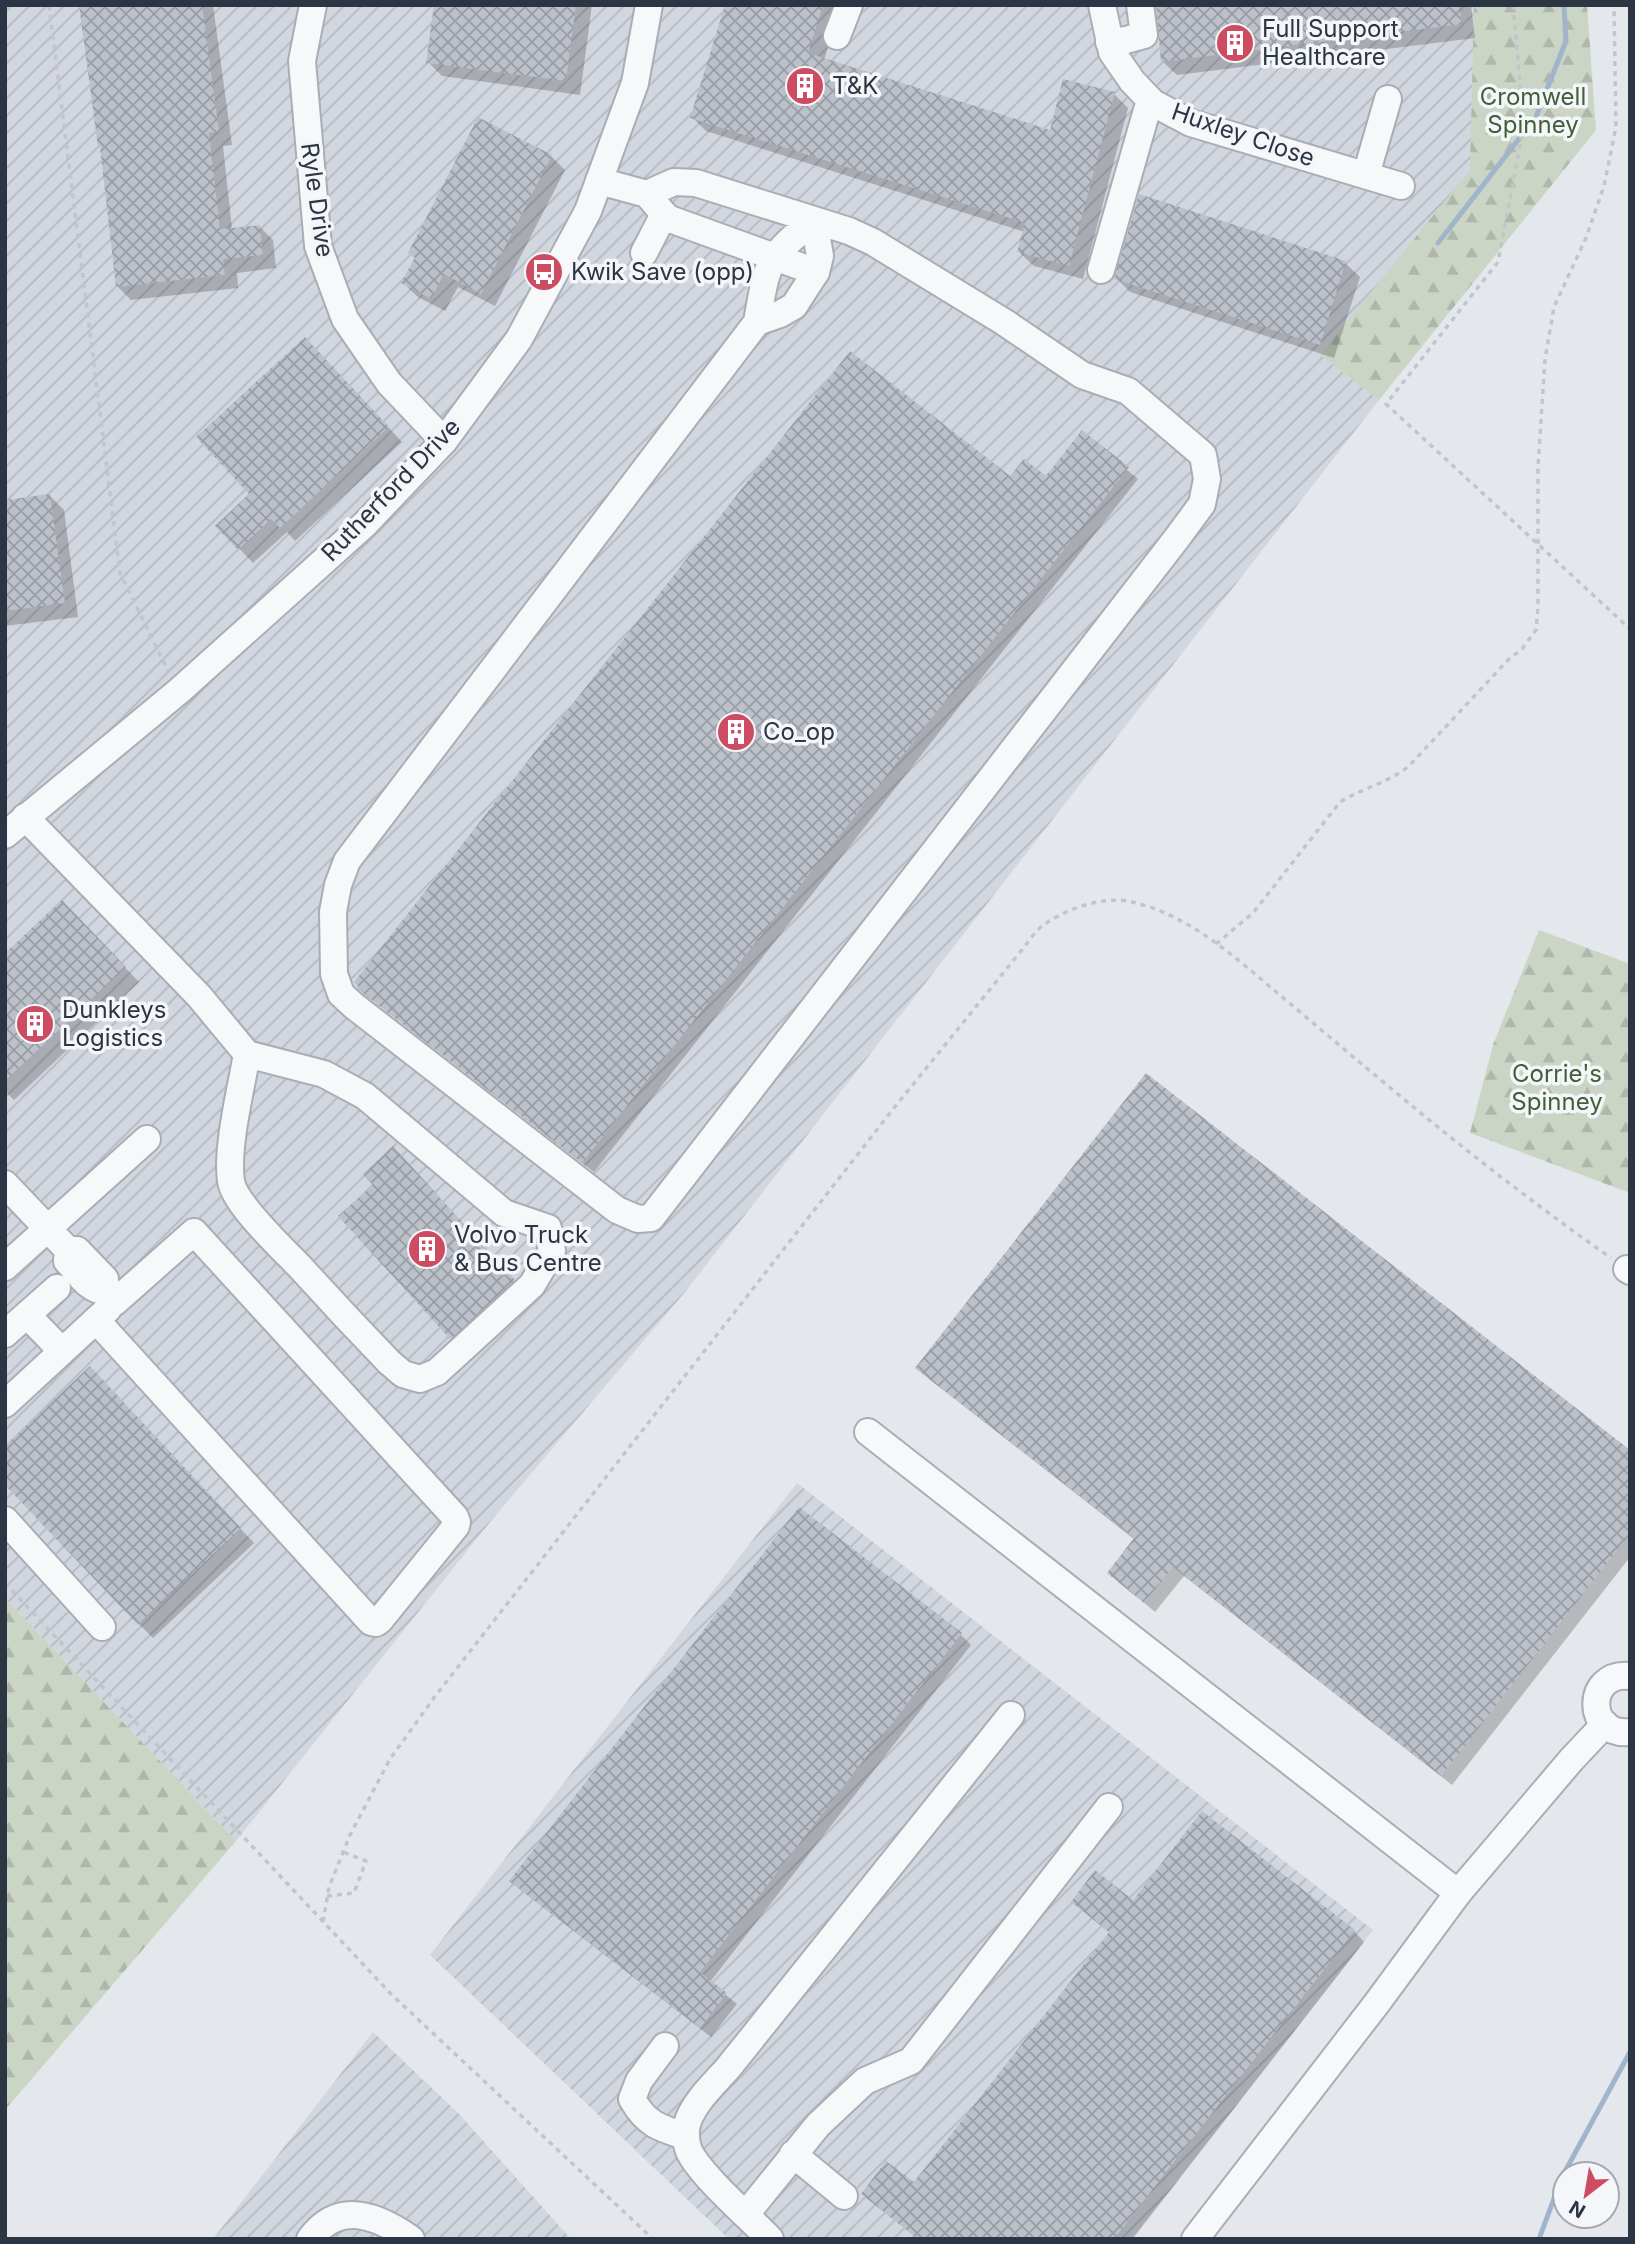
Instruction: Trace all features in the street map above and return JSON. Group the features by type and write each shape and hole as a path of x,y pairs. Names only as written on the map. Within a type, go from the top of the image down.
{"street":[{"name":"Ryle Drive","path":"313,5 302,61 318,246 345,319 388,383 444,441"},
{"name":"Rutherford Drive","path":"5,835 179,691 365,524 444,441 519,339 588,211 635,83 649,5"},
{"path":"837,36 849,5"},
{"name":"Huxley Close","path":"1102,5 1112,52 1132,81 1153,103 1191,123 1401,186"},
{"path":"1109,42 1144,35 1140,5"},
{"path":"1366,175 1388,99"},
{"path":"1101,270 1147,110 1153,103"},
{"path":"600,181 655,204 667,218 816,272"},
{"path":"644,253 655,204 674,182 696,183 849,231 873,242 1004,322 1076,371 1128,391 1203,455 1208,479 1202,504 651,1219 638,1219 617,1210 341,994 334,974 333,912 338,885 347,861 757,322 766,270 791,238 814,221"},
{"path":"757,322 794,306 816,272 820,256 814,221"},
{"path":"25,817 199,996 247,1054 324,1074 365,1096 504,1213 548,1228 552,1251 532,1285 437,1372 420,1379 404,1374 388,1362 263,1228 236,1193 231,1184 230,1163 247,1054"},
{"path":"9,1264 147,1139"},
{"path":"5,1184 68,1250 78,1250 105,1279 111,1297"},
{"path":"5,1404 96,1320 111,1297 194,1232 454,1517 456,1526 380,1620 371,1622 96,1320"},
{"path":"5,1334 57,1288"},
{"path":"27,1315 62,1351"},
{"path":"868,1432 1458,1893"},
{"path":"5,1520 102,1627"},
{"path":"1195,2239 1458,1893 1572,1759 1617,1728 1597,1713 1595,1704 1601,1687 1616,1676 1630,1676"},
{"path":"770,2239 705,2173 690,2151 685,2136 687,2122 704,2096 1011,1715"},
{"path":"746,2214 818,2125 866,2081 911,2061 1109,1807"},
{"path":"666,2046 639,2081 632,2099 641,2114 659,2128 685,2136"},
{"path":"793,2154 844,2196"},
{"path":"310,2239 324,2224 346,2214 383,2223 411,2239"}],"path":[{"path":"50,5 120,573 179,691"},
{"path":"1513,5 1524,124 1498,262 1386,404 1630,629"},
{"path":"1216,944 1252,913 1340,802 1356,792 1377,786 1409,766 1508,660 1522,649 1536,630 1538,466 1545,359 1555,307 1586,238 1604,186 1616,127 1614,5"},
{"path":"323,1922 329,1887 350,1835 390,1759 436,1695 890,1113 1041,927 1061,915 1105,901 1130,901 1163,912 1194,927 1412,1106 1555,1218 1628,1270"},
{"path":"5,1583 391,1994 653,2239"},
{"path":"327,1896 354,1893 366,1861 343,1852"}],"shaded area":[{"path":"5,5 1474,5 1471,170 1321,355 1379,400 685,1292 490,1522 236,1841 5,1598"},
{"path":"797,1483 1373,1930 1133,2239 729,2239 430,1955"},
{"path":"373,2032 459,2114 571,2239 213,2239"}],"green space":[{"name":"Cromwell Spinney","path":"1474,5 1587,5 1596,130 1379,400 1320,355 1470,170"},
{"name":"Corrie's Spinney","path":"1539,930 1630,964 1630,1193 1470,1133 1493,1045"},
{"path":"5,1598 236,1841 5,2110"}],"building":[{"path":"79,5 202,5 219,131 209,133 220,229 260,225 263,255 223,259 225,275 116,287 100,147"},
{"path":"434,5 576,5 566,81 426,63"},
{"name":"T&K","path":"725,5 823,5 808,53 1050,130 1063,79 1115,92 1069,266 1017,252 1025,223 690,118"},
{"name":"Full Support Healthcare","path":"1156,5 1459,5 1462,24 1161,62"},
{"path":"478,117 552,155 481,294 444,274 431,299 401,283 415,257 408,253"},
{"path":"1139,194 1346,261 1320,345 1114,279"},
{"path":"305,337 389,427 280,528 271,519 238,550 215,526 249,494 196,437"},
{"name":"Co_op","path":"850,351 1010,476 1024,459 1046,476 1082,430 1129,467 582,1163 364,994 354,982"},
{"path":"50,494 65,603 5,611 5,500"},
{"name":"Dunkleys Logistics","path":"62,900 126,967 5,1081 5,953"},
{"path":"1146,1073 1630,1450 1630,1534 1441,1776 1173,1567 1144,1603 1107,1573 1134,1538 915,1368"},
{"name":"Volvo Truck & Bus Centre","path":"393,1146 515,1280 450,1339 338,1216 373,1185 363,1174"},
{"path":"90,1366 241,1528 138,1625 5,1485 5,1446"},
{"path":"799,1507 962,1633 700,1972 727,1993 700,2028 509,1881"},
{"path":"1202,1811 1355,1930 1114,2239 918,2239 861,2194 886,2161 914,2182 1109,1932 1071,1902 1095,1870 1133,1900"}],"waterway":[{"path":"1438,243 1536,117 1566,41 1564,5"},
{"path":"1539,2239 1562,2177 1630,2052"}],"place":[{"name":"Full Support Healthcare","path":"1235,43"},
{"name":"T&K","path":"805,86"},
{"name":"Kwik Save (opp)","path":"544,272"},
{"name":"Co_op","path":"736,732"},
{"name":"Dunkleys Logistics","path":"35,1024"},
{"name":"Volvo Truck & Bus Centre","path":"427,1249"}]}
